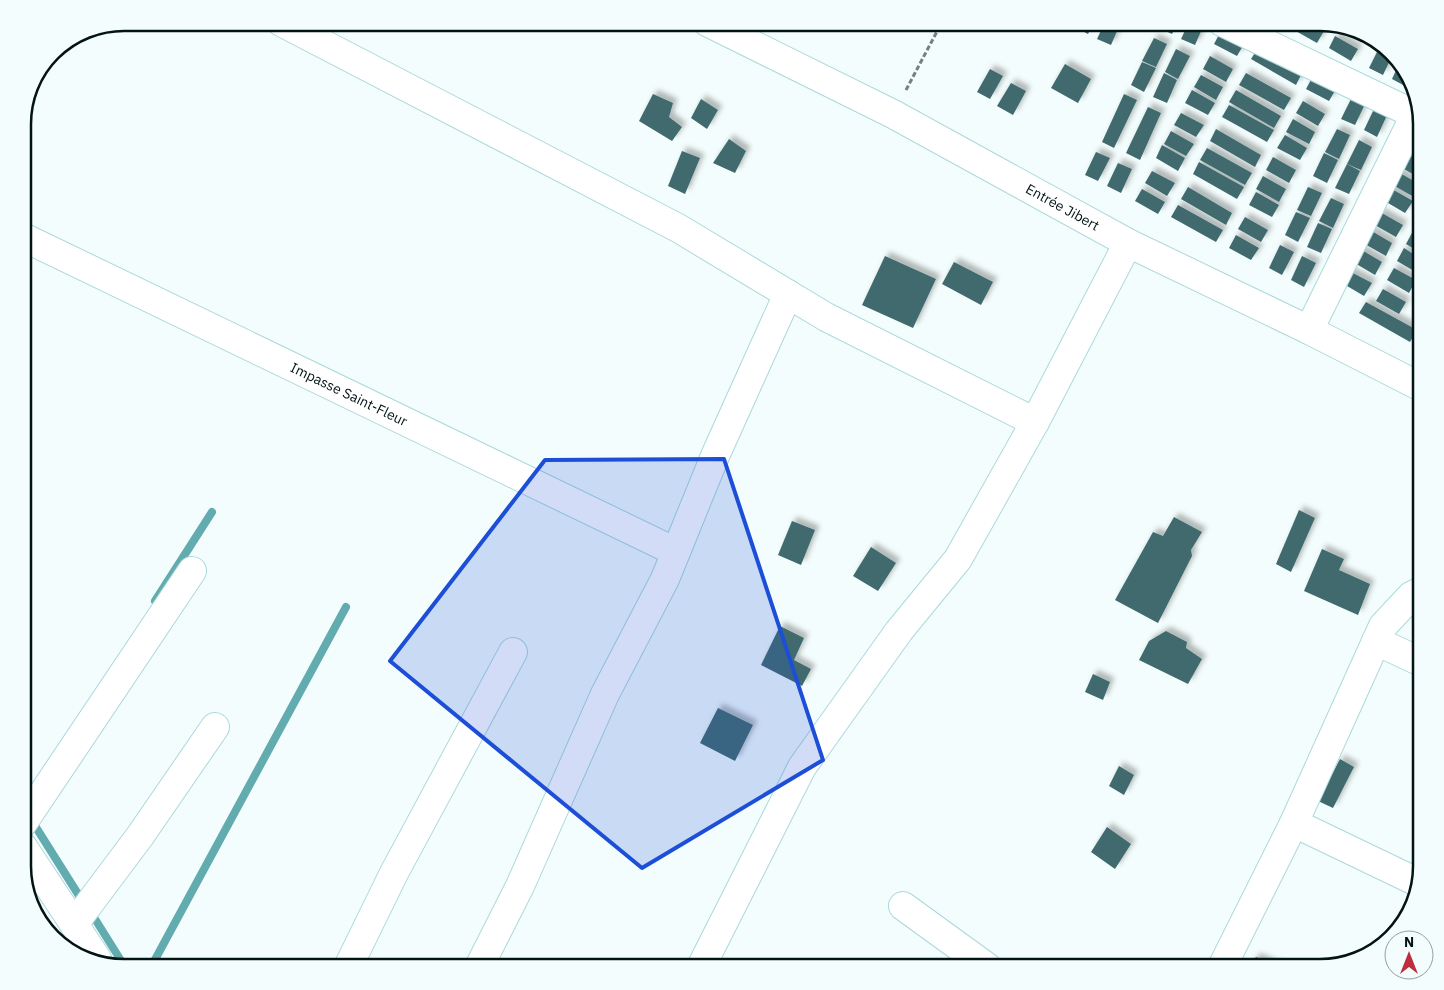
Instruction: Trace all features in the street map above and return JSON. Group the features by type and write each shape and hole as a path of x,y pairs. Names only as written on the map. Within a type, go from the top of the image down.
{"street":[{"path":"299,31 678,228 826,317 1035,422"},
{"name":"Entrée Jibert","path":"725,31 893,114 1128,243 1413,382"},
{"path":"1241,31 1412,112"},
{"path":"1309,330 1413,122"},
{"name":"Impasse Saint-Fleur","path":"31,241 676,552"},
{"path":"706,959 802,767 899,631 958,559 1035,422 1128,243"},
{"path":"484,959 520,886 605,694 665,579 715,456 788,294"},
{"path":"31,812 192,571"},
{"path":"1226,959 1294,823 1383,626 1413,595"},
{"path":"1376,641 1413,658"},
{"path":"352,959 394,873 513,652"},
{"path":"74,924 140,836 215,727"},
{"path":"1294,823 1412,879"},
{"path":"31,859 94,954"},
{"path":"903,906 975,959"}],"path":[{"path":"893,114 937,31"}],"highlighted area":[{"path":"724,459 823,760 642,868 390,661 545,460"}],"building":[{"path":"1101,31 1117,31 1111,45 1097,39"},
{"path":"1185,31 1201,31 1195,45 1181,39"},
{"path":"1221,31 1244,44 1237,56 1214,44"},
{"path":"1296,31 1324,31 1317,43"},
{"path":"1335,36 1358,49 1351,61 1329,48"},
{"path":"1154,38 1167,44 1156,67 1142,61"},
{"path":"1258,48 1302,73 1296,85 1251,59"},
{"path":"1176,49 1190,56 1178,79 1165,72"},
{"path":"1377,51 1389,62 1383,75 1369,68"},
{"path":"1210,56 1233,69 1226,82 1203,69"},
{"path":"1142,62 1156,68 1144,92 1131,85"},
{"path":"1065,64 1091,79 1078,103 1051,88"},
{"path":"990,69 1003,76 990,99 977,92"},
{"path":"1396,71 1404,86 1392,79"},
{"path":"1164,73 1177,80 1167,103 1153,97"},
{"path":"1246,73 1291,98 1284,110 1239,85"},
{"path":"1201,75 1223,87 1216,100 1194,87"},
{"path":"1313,76 1336,89 1329,101 1306,89"},
{"path":"1011,83 1026,91 1013,115 997,106"},
{"path":"1192,90 1215,103 1208,115 1185,103"},
{"path":"1236,90 1281,116 1274,128 1229,102"},
{"path":"653,94 673,103 669,117 682,127 672,141 639,121"},
{"path":"1124,94 1137,100 1114,148 1102,142"},
{"path":"1353,95 1366,102 1355,125 1341,119"},
{"path":"701,99 718,110 707,129 691,118"},
{"path":"1303,101 1325,114 1318,126 1296,113"},
{"path":"1229,105 1274,130 1267,142 1222,117"},
{"path":"1148,107 1161,113 1140,160 1126,153"},
{"path":"1375,107 1388,113 1377,137 1364,130"},
{"path":"1181,113 1204,125 1196,137 1174,125"},
{"path":"1293,119 1315,132 1309,144 1286,132"},
{"path":"1216,129 1261,155 1255,167 1210,141"},
{"path":"1337,129 1350,135 1339,159 1325,152"},
{"path":"1171,131 1194,144 1186,156 1164,144"},
{"path":"1285,135 1307,148 1300,160 1277,148"},
{"path":"729,139 746,151 735,173 713,163"},
{"path":"1359,140 1372,147 1361,170 1347,164"},
{"path":"1162,145 1185,158 1178,171 1156,158"},
{"path":"1207,148 1252,173 1245,185 1200,160"},
{"path":"682,151 700,158 685,194 668,186"},
{"path":"1096,152 1110,158 1098,181 1085,175"},
{"path":"1324,153 1338,160 1327,183 1313,176"},
{"path":"1407,154 1413,157 1413,174 1399,166"},
{"path":"1273,157 1296,170 1289,183 1266,170"},
{"path":"1199,162 1244,187 1237,199 1193,174"},
{"path":"1118,163 1132,169 1121,193 1107,186"},
{"path":"1347,164 1360,171 1349,194 1335,188"},
{"path":"1152,171 1175,183 1167,196 1145,183"},
{"path":"1398,172 1413,180 1413,196 1391,184"},
{"path":"1263,176 1286,189 1279,202 1256,189"},
{"path":"1188,187 1232,213 1226,225 1181,199"},
{"path":"1308,187 1322,193 1311,216 1297,210"},
{"path":"1390,188 1413,201 1405,213 1383,200"},
{"path":"1142,189 1165,202 1158,214 1135,201"},
{"path":"1256,192 1279,205 1272,217 1249,205"},
{"path":"1331,198 1344,204 1333,228 1319,221"},
{"path":"1178,205 1223,230 1216,242 1171,217"},
{"path":"1296,212 1310,218 1298,242 1285,235"},
{"path":"1380,212 1403,225 1396,237 1373,224"},
{"path":"1245,217 1268,230 1261,242 1238,229"},
{"path":"1318,223 1332,229 1321,253 1307,247"},
{"path":"1370,230 1392,243 1386,256 1363,243"},
{"path":"1413,231 1413,248 1406,244"},
{"path":"1236,235 1259,248 1251,260 1229,248"},
{"path":"1280,245 1294,252 1282,275 1269,268"},
{"path":"1404,248 1413,254 1413,270 1397,261"},
{"path":"1360,249 1382,262 1375,275 1353,262"},
{"path":"885,256 936,279 913,328 862,305"},
{"path":"1302,256 1316,263 1304,287 1291,280"},
{"path":"954,262 993,282 981,305 942,284"},
{"path":"1394,268 1413,278 1413,286 1409,293 1387,280"},
{"path":"1349,271 1372,283 1364,296 1342,283"},
{"path":"1383,289 1406,302 1399,314 1376,301"},
{"path":"1366,302 1413,328 1413,337 1410,342 1359,313"},
{"path":"1299,510 1315,518 1291,572 1276,564"},
{"path":"1174,517 1202,532 1191,550 1192,556 1158,623 1115,600 1153,532 1163,536"},
{"path":"792,521 815,530 801,565 778,555"},
{"path":"871,547 896,563 878,591 853,576"},
{"path":"1322,549 1344,559 1339,570 1370,584 1358,615 1304,591"},
{"path":"780,626 804,638 794,660 811,669 802,686 761,665"},
{"path":"1166,631 1187,642 1186,648 1202,659 1188,684 1139,660 1149,641"},
{"path":"1093,674 1110,682 1103,700 1085,692"},
{"path":"718,708 753,725 735,761 700,743"},
{"path":"1340,759 1354,767 1333,808 1318,801"},
{"path":"1119,766 1134,775 1124,795 1109,786"},
{"path":"1107,827 1131,844 1115,869 1091,852"}],"waterway":[{"path":"155,601 212,512"},
{"path":"155,959 346,607"},
{"path":"32,821 83,902"},
{"path":"90,911 120,959"}]}
